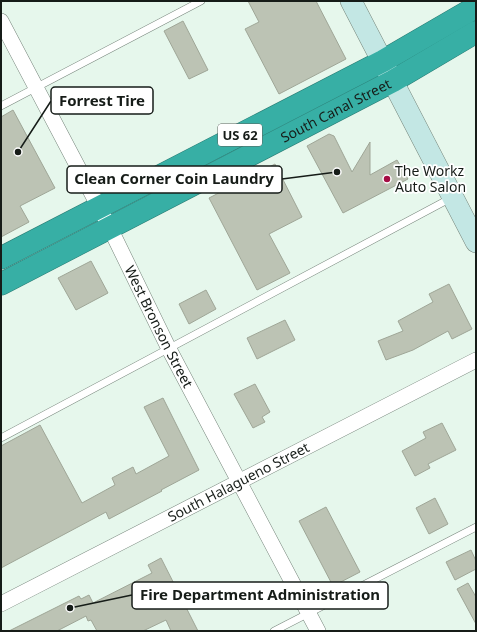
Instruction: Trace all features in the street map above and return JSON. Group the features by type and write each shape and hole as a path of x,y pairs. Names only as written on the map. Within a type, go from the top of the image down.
{"highway":[{"name":"South Canal Street","path":"1,258 383,61 476,7"},
{"name":"South Canal Street","path":"1,284 393,81 476,32"}],"main road":[{"path":"351,1 476,242"}],"street":[{"name":"West Bronson Street","path":"1,21 110,228 169,349 318,631"},
{"name":"South Halagueno Street","path":"1,604 476,360"}],"lane":[{"path":"1,106 201,1"},
{"path":"1,438 453,196"},
{"path":"274,631 476,526"}],"building":[{"path":"248,1 316,1 346,59 279,94 245,29 259,22"},
{"path":"183,21 208,70 189,79 164,31"},
{"path":"13,110 55,188 20,206 29,222 1,237 1,117"},
{"path":"329,134 334,136 352,172 370,142 370,175 397,160 408,179 343,213 307,146"},
{"path":"275,164 302,217 269,234 290,273 257,290 209,198"},
{"path":"91,261 108,293 76,310 58,278"},
{"path":"449,284 472,329 452,339 448,331 413,350 386,360 378,341 403,331 398,321 433,302 429,294"},
{"path":"206,290 216,309 189,324 179,304"},
{"path":"285,320 295,340 257,359 247,338"},
{"path":"255,384 270,412 262,417 265,422 253,428 234,394"},
{"path":"163,398 199,470 109,519 106,512 1,568 1,446 40,425 82,503 115,485 112,478 133,467 136,474 169,456 144,407"},
{"path":"442,423 456,450 428,464 430,468 415,476 402,451 426,438 423,432"},
{"path":"435,498 448,524 429,534 416,508"},
{"path":"326,507 360,572 333,586 299,521"},
{"path":"471,550 476,561 476,569 455,580 446,562"},
{"path":"161,558 198,631 171,631 166,620 143,631 97,631 91,620 88,621 86,616 57,631 9,631 79,596 81,599 89,595 93,603 152,573 148,565"},
{"path":"468,583 476,597 476,624 457,589"}],"place":[{"name":"Forrest Tire","path":"18,152"},
{"name":"Clean Corner Coin Laundry","path":"337,172"},
{"name":"The Workz Auto Salon","path":"387,179"},
{"name":"Fire Department Administration","path":"70,608"}]}
